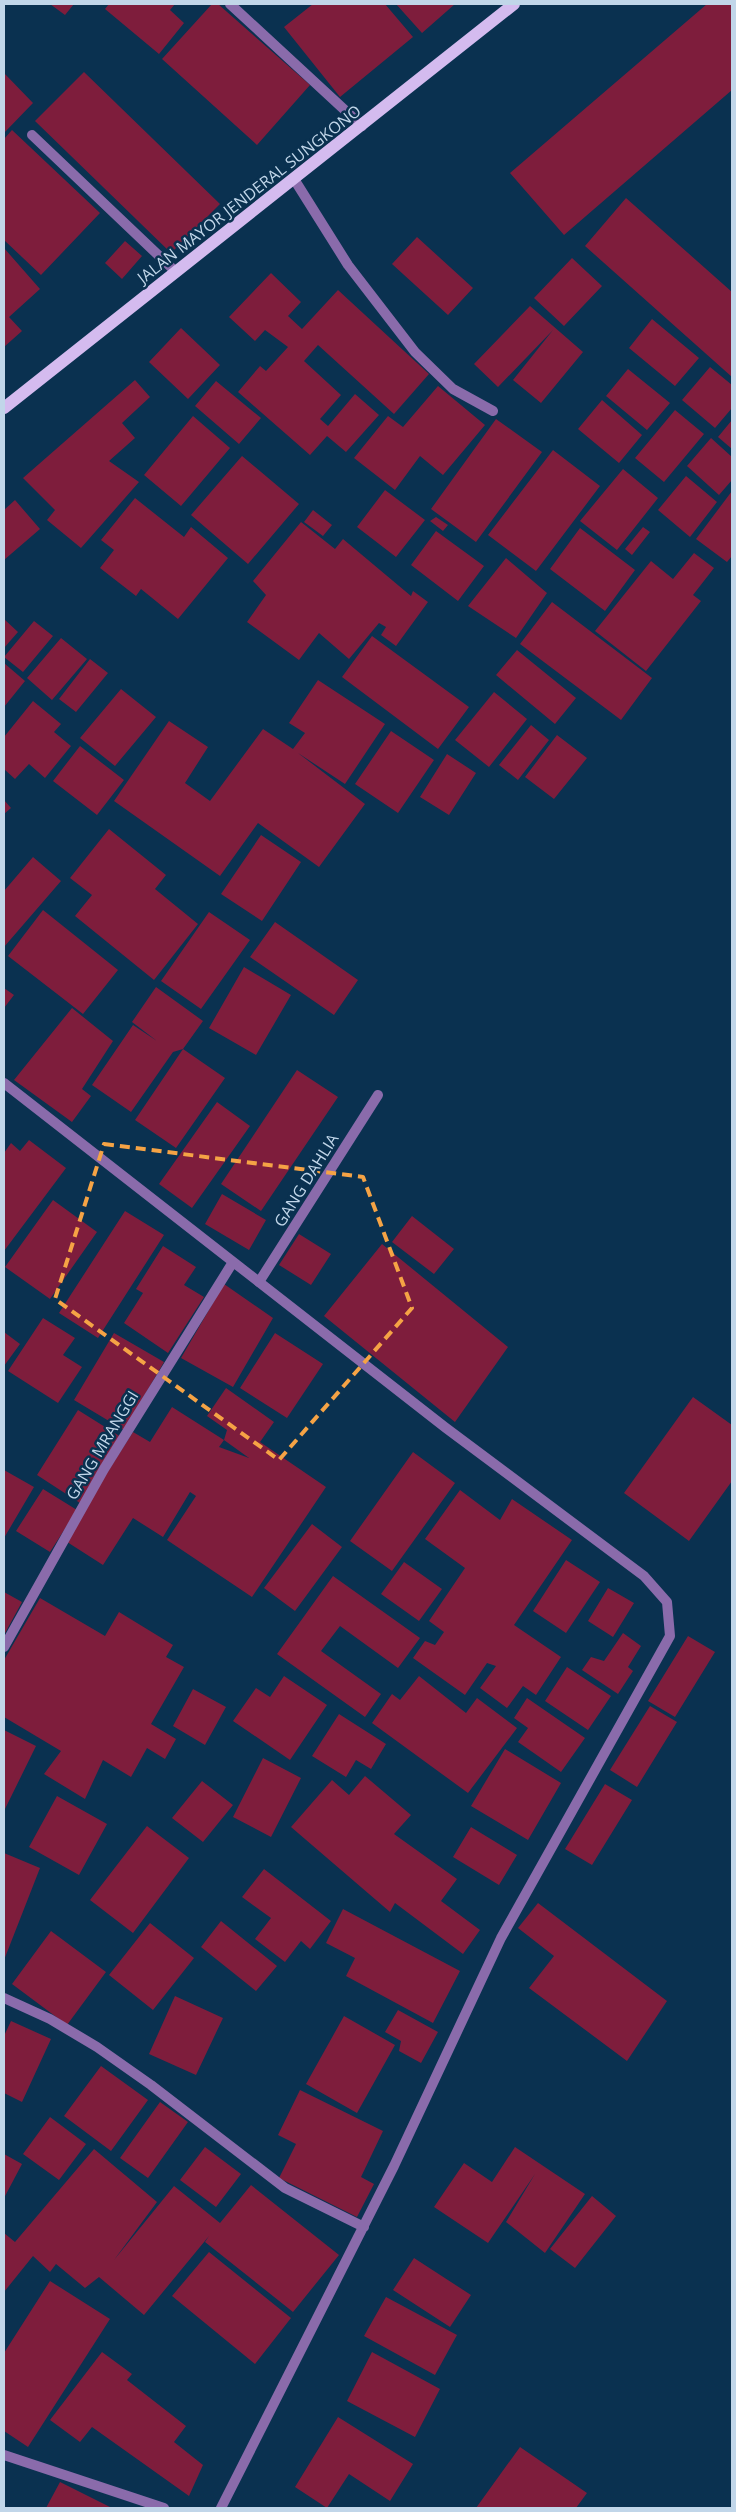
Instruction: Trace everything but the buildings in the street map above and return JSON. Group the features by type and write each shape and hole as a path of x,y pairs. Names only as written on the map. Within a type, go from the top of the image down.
{"main road":[{"name":"JALAN MAYOR JENDERAL SUNGKONO","path":"4,408 514,4"}],"street":[{"path":"230,4 362,126"},
{"path":"32,135 176,272"},
{"path":"294,180 348,265 415,352 453,389 493,411"},
{"path":"4,1083 446,1428 644,1576 667,1602 670,1636 501,1938 364,2227 222,2508"},
{"name":"GANG DAHLIA","path":"259,1282 378,1095"},
{"name":"GANG MRANGGI","path":"4,1647 104,1469 233,1262"},
{"path":"4,1998 50,2020 97,2047 151,2085 285,2188 364,2227"},
{"path":"4,2456 164,2508"}],"highlighted area":[{"path":"104,1144 363,1177 412,1308 279,1460 55,1299"}]}
